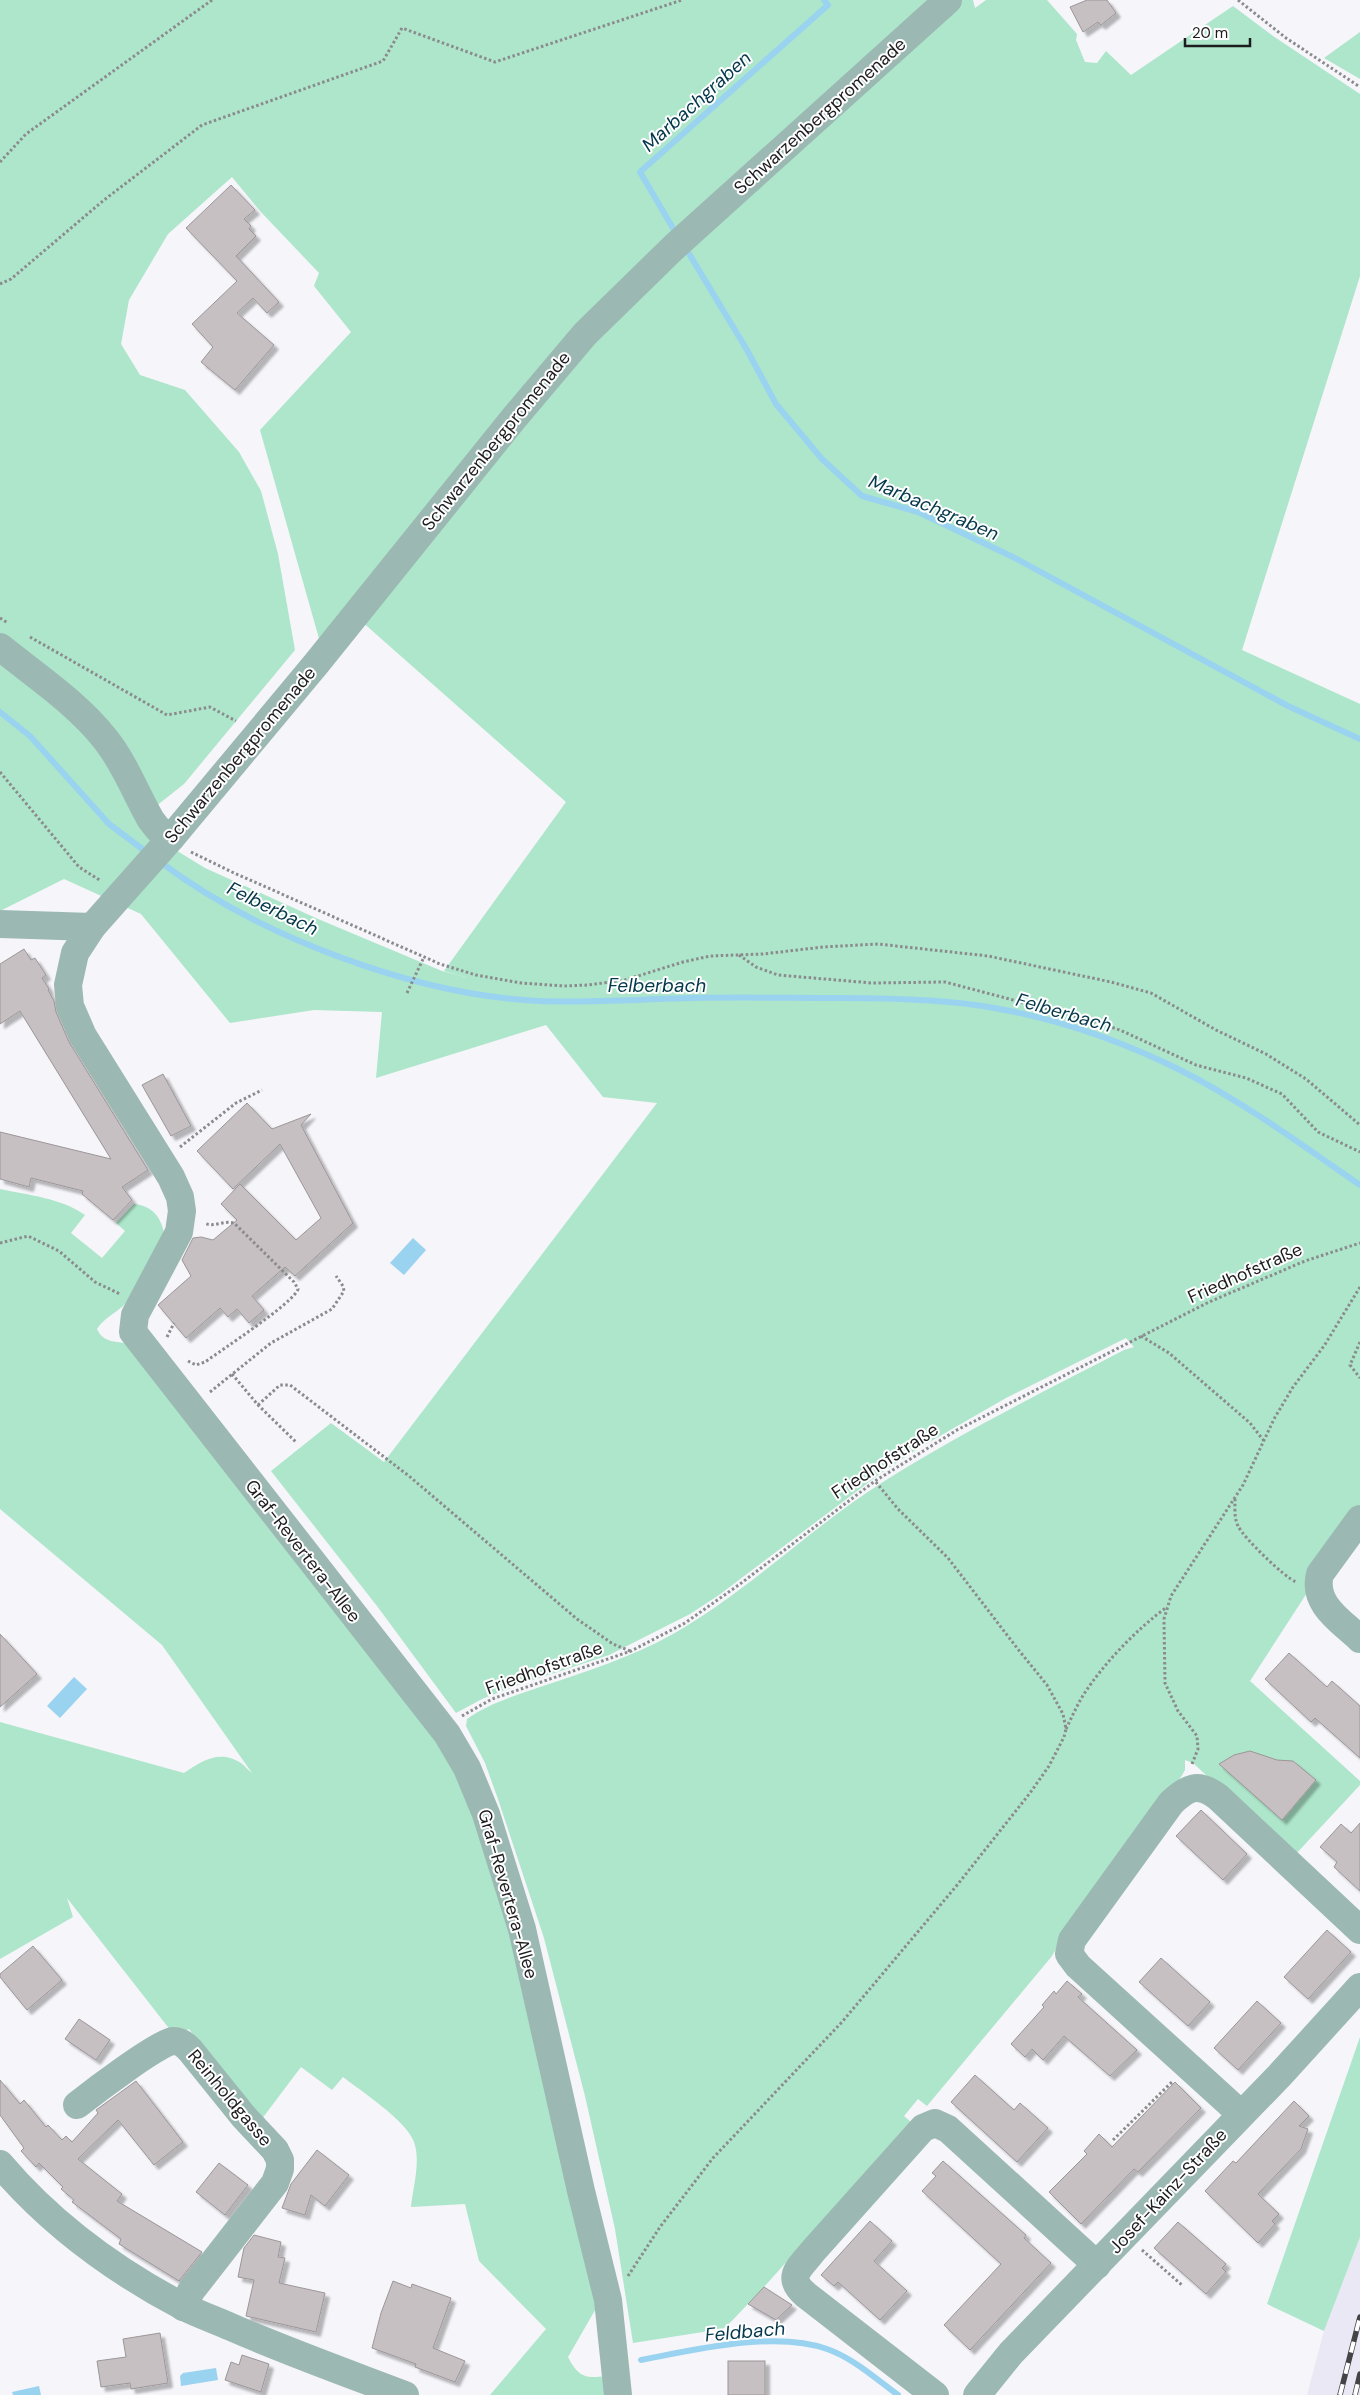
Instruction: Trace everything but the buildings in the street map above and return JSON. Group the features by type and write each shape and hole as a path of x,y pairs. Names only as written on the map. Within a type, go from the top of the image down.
{"street":[{"name":"Schwarzenbergpromenade","path":"138,1312 179,1232 182,1211 180,1197 163,1163 83,1036 70,1006 68,985 76,953 92,927 166,843 316,664 559,363 585,334 683,240 948,0"},
{"path":"8,637 95,727 118,758 151,820 166,843"},
{"path":"0,924 92,927"},
{"name":"Graf-Revertera-Allee","path":"138,1312 133,1332 138,1340 443,1730 467,1768 486,1814 522,1930 581,2191 608,2300 618,2395"},
{"path":"1360,1519 1320,1574 1318,1592 1321,1601 1360,1639"},
{"path":"1241,2114 1078,1966 1069,1954 1072,1940 1171,1803 1184,1792 1194,1787 1208,1790 1218,1798 1360,1930"},
{"name":"Josef-Kainz-Straße","path":"977,2395 1001,2364 1127,2236 1279,2076 1360,1987"},
{"name":"Reinholdgasse","path":"77,2105 99,2087 158,2049 172,2041 179,2042 190,2050 244,2117 275,2150 280,2160 279,2176 275,2183 191,2291 183,2307"},
{"path":"935,2395 806,2295 796,2286 794,2279 813,2251 923,2128 935,2123 948,2129 1097,2265"},
{"path":"0,2164 42,2208 82,2243 134,2278 183,2307 371,2389 405,2395"}],"path":[{"path":"0,162 26,134 212,0"},
{"path":"0,284 11,279 104,200 202,125 383,61 402,28 495,62 682,0"},
{"path":"1238,0 1286,38 1360,87"},
{"path":"0,618 8,637"},
{"path":"25,634 167,715 210,707 237,721"},
{"path":"0,772 79,867 120,894"},
{"path":"166,843 196,854 232,872 424,957 476,975 521,983 564,986 625,980 696,959 846,945 897,945 1004,959 1140,989 1266,1054 1294,1071 1360,1125"},
{"path":"739,955 756,967 778,975 872,983 946,982 1089,1020 1120,1030 1196,1065 1246,1078 1282,1094 1318,1132 1360,1152"},
{"path":"407,992 424,957"},
{"path":"163,1163 218,1115 248,1095 262,1090"},
{"path":"180,1197 205,1224 234,1223 294,1282 298,1289 296,1295 281,1307 205,1362 196,1365 184,1360"},
{"path":"0,1243 28,1236 59,1250 95,1282 138,1312"},
{"name":"Friedhofstraße","path":"443,1730 469,1711 492,1699 631,1651 700,1613 874,1481 957,1430 1141,1336 1264,1277 1360,1243"},
{"path":"191,1407 282,1336 332,1308 344,1290 336,1276"},
{"path":"1194,1787 1192,1765 1198,1749 1197,1736 1178,1711 1166,1683 1164,1619 1171,1596 1235,1498 1274,1419 1293,1387 1328,1340 1360,1287"},
{"path":"1141,1336 1169,1353 1250,1423 1264,1441"},
{"path":"1360,1342 1350,1365 1360,1378"},
{"path":"232,1374 258,1405 296,1442"},
{"path":"258,1405 280,1385 290,1385 409,1476 576,1619 613,1644 631,1651"},
{"path":"874,1481 898,1509 948,1558 1047,1684 1063,1714 1066,1729"},
{"path":"1235,1498 1235,1514 1238,1525 1246,1536 1293,1581 1308,1587 1321,1601"},
{"path":"626,2277 660,2227 713,2158 842,2022 958,1884 1049,1766 1059,1749 1066,1729 1084,1694 1117,1653 1145,1623 1168,1607"},
{"path":"1113,2140 1188,2066"},
{"path":"1127,2236 1183,2286"}],"shaded area":[{"path":"1360,2237 1360,2395 1307,2395 1324,2331"}],"green space":[{"path":"0,0 973,0 975,8 986,0 1047,0 1077,34 1076,40 1085,62 1097,63 1106,51 1131,75 1233,6 1273,36 1360,94 1360,276 1242,650 1360,704 1360,1511 1250,1681 1360,1781 1360,1785 1294,1856 1193,1763 1185,1760 1185,1770 1181,1777 1074,1917 1052,1956 927,2106 918,2099 904,2116 911,2122 764,2287 722,2329 633,2343 615,2229 585,2096 544,1938 485,1763 466,1726 467,1719 484,1708 610,1663 642,1650 673,1634 728,1599 830,1519 883,1482 1002,1413 1124,1350 1134,1347 1126,1338 1006,1398 919,1448 881,1473 719,1595 690,1614 609,1655 518,1685 482,1699 456,1713 377,1606 271,1471 331,1423 384,1462 657,1103 603,1097 546,1025 376,1078 382,1012 314,1010 230,1023 141,914 64,879 0,911","holes":["232,177 260,211 319,273 314,286 351,332 260,430 320,642 662,247 360,620 566,802 444,971 466,977 442,971 318,919 205,868 161,841 141,818 184,784 295,650 278,554 261,491 239,452 185,390 140,375 121,344 129,300 168,234"]},
{"path":"1360,32 1360,79 1324,58"},
{"path":"0,1189 55,1201 76,1209 85,1215 71,1233 102,1258 125,1231 116,1223 134,1204 149,1208 155,1213 163,1227 164,1235 157,1255 133,1294 123,1306 97,1329 103,1338 133,1345 379,1662 460,1774 493,1861 598,2305 568,2357 582,2375 592,2377 605,2376 608,2395 490,2395 546,2329 479,2261 465,2204 411,2207 417,2157 410,2134 372,2098 343,2077 332,2090 301,2067 261,2120 189,2029 175,2036 67,1898 73,1917 0,1959 0,1722 184,1773 197,1764 211,1758 225,1757 241,1763 252,1773 162,1645 0,1509"},
{"path":"1360,2037 1360,2237 1324,2331 1267,2304"}],"water":[{"path":"413,1238 426,1250 404,1275 390,1263"},
{"path":"74,1677 87,1689 60,1718 47,1706"},
{"path":"216,2368 218,2380 181,2386 180,2376 183,2373"},
{"path":"39,2386 41,2395 13,2395 12,2392"}],"waterway":[{"name":"Marbachgraben","path":"677,235 640,172 828,5 824,0"},
{"name":"Marbachgraben","path":"685,247 747,350 776,404 822,459 862,496 918,512 1013,557 1288,706 1360,739"},
{"name":"Felberbach","path":"0,712 30,736 109,824 149,854"},
{"name":"Felberbach","path":"159,861 243,914 290,937 339,957 390,974 441,987 491,996 539,1001 711,998 898,999 976,1005 1042,1018 1137,1050 1205,1083 1251,1111 1360,1185"},
{"name":"Feldbach","path":"641,2360 709,2347 759,2341 784,2341 806,2344 837,2353 864,2369 898,2395"}],"railway":[{"path":"1340,2395 1360,2317"},
{"path":"1355,2395 1360,2374"}]}
